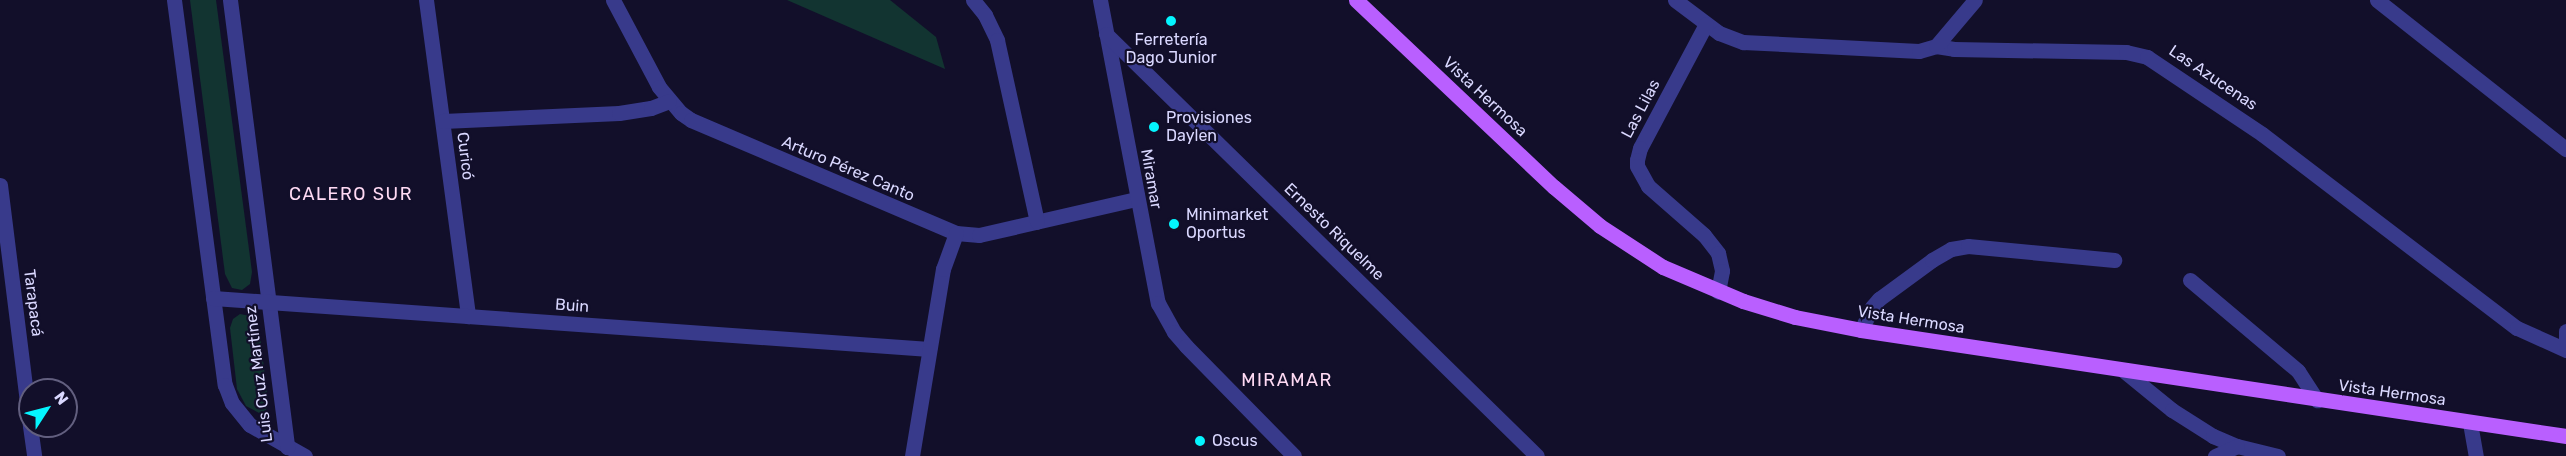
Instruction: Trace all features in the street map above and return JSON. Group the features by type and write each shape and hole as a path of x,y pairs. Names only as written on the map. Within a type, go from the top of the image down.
{"main road":[{"name":"Vista Hermosa","path":"1356,0 1577,207 1637,251 1681,276 1718,292 1795,317 1861,330 2566,436"}],"street":[{"name":"Luis Cruz Martínez","path":"174,0 225,385 232,403 250,425 287,447"},
{"name":"Luis Cruz Martínez","path":"230,0 287,447"},
{"name":"Curicó","path":"426,0 468,316"},
{"name":"Arturo Pérez Canto","path":"613,0 650,73 669,101 681,113 701,126 956,233 979,235 1136,199"},
{"path":"973,0 988,21 997,40 1037,222"},
{"name":"Miramar","path":"1100,0 1153,290 1164,316 1186,346 1294,456"},
{"name":"Las Azucenas","path":"1675,0 1728,39 1743,42 1919,51 1936,46 1954,49 2126,52 2156,61 2262,134 2512,324 2529,335 2566,349"},
{"path":"1936,46 1975,0"},
{"path":"2377,0 2566,149"},
{"name":"Las Lilas","path":"1706,24 1640,148 1637,166 1648,186 1704,235 1718,253 1722,272 1718,292"},
{"name":"Ernesto Riquelme","path":"1106,34 1537,456"},
{"path":"443,121 619,113 651,108 669,101"},
{"name":"Tarapacá","path":"0,185 24,378"},
{"path":"912,456 943,269 956,233"},
{"path":"1861,330 1868,313 1879,298 1951,249 1968,246 2114,260"},
{"path":"2190,280 2298,371 2317,400"},
{"name":"Buin","path":"213,298 929,349"},
{"path":"2566,331 2566,349"},
{"path":"2124,370 2190,423 2237,446 2278,456"},
{"path":"2470,423 2476,456"},
{"name":"Tarapacá","path":"32,438 34,456"},
{"path":"2215,456 2237,446"},
{"path":"287,447 304,456"}],"green space":[{"path":"190,0 216,0 252,272 250,284 242,290 232,288 225,274"},
{"path":"787,0 890,0 936,37 945,69"},
{"path":"240,314 250,316 259,327 268,401 266,410 261,414 246,406 237,389 230,328 233,319"}],"place":[{"name":"Ferretería Dago Junior","path":"1171,21"},
{"name":"Provisiones Daylen","path":"1154,127"},
{"name":"Minimarket Oportus","path":"1174,224"},
{"name":"Oscus","path":"1200,441"}],"district":[{"name":"CALERO SUR","path":"351,194"},
{"name":"MIRAMAR","path":"1287,380"}]}
